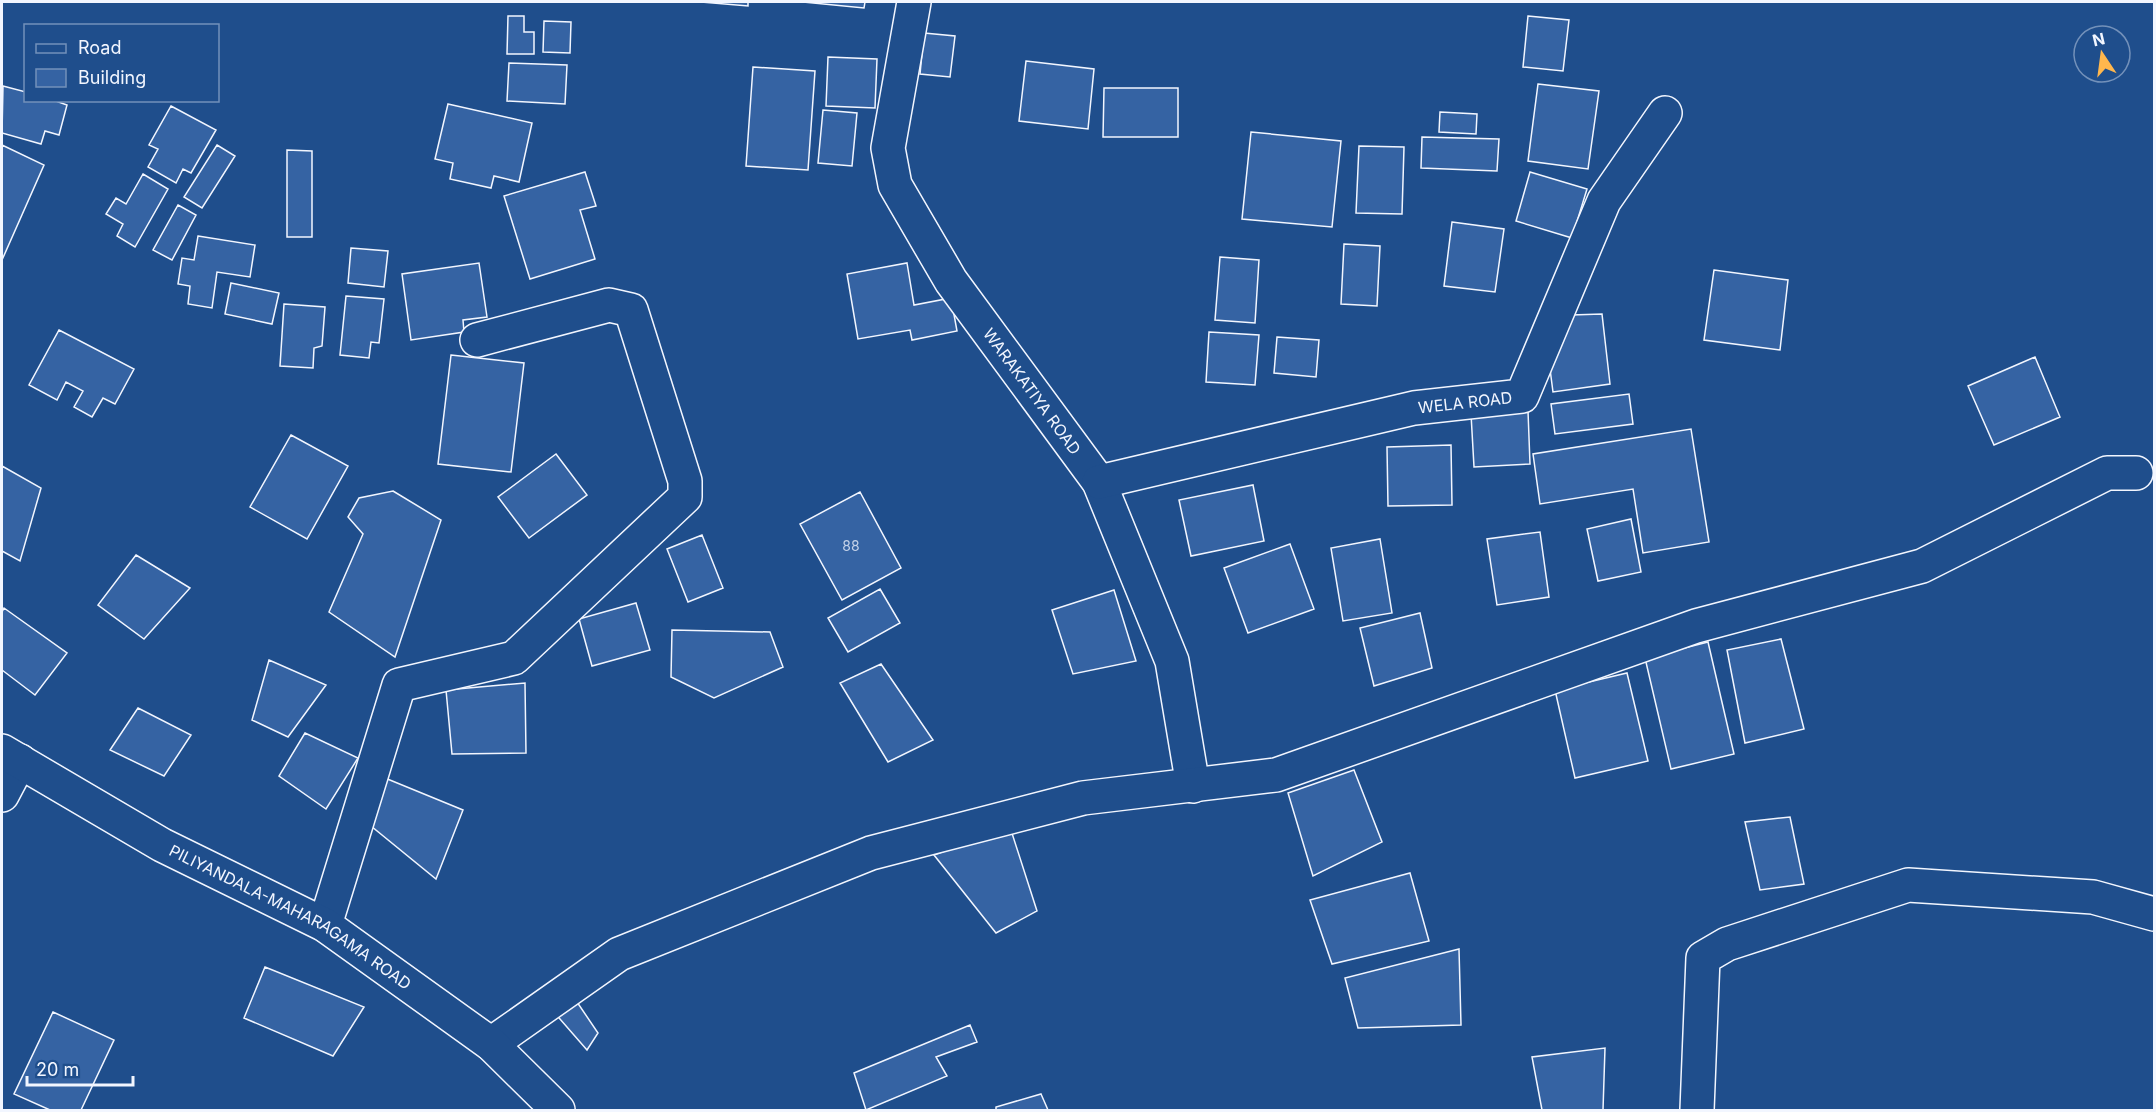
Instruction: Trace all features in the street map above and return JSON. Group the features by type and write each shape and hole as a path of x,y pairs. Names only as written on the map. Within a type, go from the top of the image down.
{"street":[{"name":"WARAKATIYA ROAD","path":"914,2 888,148 895,185 951,281 1099,482 1172,661 1193,786"},
{"name":"WELA ROAD","path":"1099,482 1414,408 1522,396 1604,201 1665,113"},
{"path":"325,925 399,685 514,658 685,497 685,481 631,310 609,305 477,340"},
{"path":"491,1044 619,954 871,853 1083,798 1276,775 1696,626 1922,566 2107,473 2136,473"},
{"path":"2,795 11,756"},
{"name":"PILIYANDALA-MAHARAGAMA ROAD","path":"11,756 162,845 325,925 491,1044 558,1110"},
{"path":"1697,1110 1703,958 1727,944 1908,885 2093,897 2154,914"}],"building":[{"path":"701,2 748,2 748,6"},
{"path":"803,2 865,2 864,8"},
{"path":"508,16 524,16 524,32 534,32 534,54 507,54"},
{"path":"1528,16 1569,20 1563,71 1523,67"},
{"path":"544,21 571,22 570,53 543,52"},
{"path":"924,33 955,36 950,77 920,74"},
{"path":"828,57 877,59 875,108 826,106"},
{"path":"1026,61 1094,69 1088,129 1019,121"},
{"path":"509,63 567,65 565,104 507,101"},
{"path":"753,67 815,71 808,170 746,166"},
{"path":"1538,84 1599,91 1588,169 1528,161"},
{"path":"3,86 24,91 24,102 59,102 67,105 59,135 45,131 41,144 2,133"},
{"path":"1104,88 1178,88 1178,137 1103,137"},
{"path":"448,104 532,123 519,182 494,176 491,188 450,179 453,163 435,159"},
{"path":"171,106 216,130 191,173 183,169 176,183 148,167 158,149 149,145"},
{"path":"823,110 857,113 852,166 818,163"},
{"path":"1440,112 1477,114 1476,134 1439,132"},
{"path":"1251,132 1341,141 1332,227 1242,219"},
{"path":"1422,137 1499,139 1497,171 1421,168"},
{"path":"2,145 44,165 2,260"},
{"path":"217,145 235,156 202,208 184,197"},
{"path":"1359,146 1404,147 1402,214 1356,213"},
{"path":"287,150 312,151 312,237 287,237"},
{"path":"585,172 596,206 580,210 595,259 530,279 504,196"},
{"path":"1530,172 1587,189 1572,238 1516,221"},
{"path":"143,174 168,189 135,247 117,236 123,224 106,214 116,198 126,204"},
{"path":"178,205 196,215 172,260 153,250"},
{"path":"1452,222 1504,229 1495,292 1444,286"},
{"path":"198,236 255,245 250,277 217,272 212,308 188,304 190,286 178,284 182,258 194,260"},
{"path":"1344,244 1380,246 1377,306 1341,304"},
{"path":"351,248 388,251 384,287 348,283"},
{"path":"1220,257 1259,260 1255,323 1215,320"},
{"path":"479,263 487,317 463,320 464,332 411,340 402,274"},
{"path":"907,263 914,305 951,298 957,331 912,340 910,330 858,339 847,274"},
{"path":"1714,270 1788,280 1780,350 1704,340"},
{"path":"231,283 279,293 272,324 225,314"},
{"path":"346,296 384,299 379,343 371,342 369,358 340,355"},
{"path":"284,304 325,307 322,346 314,348 313,368 280,366"},
{"path":"1602,314 1610,384 1553,392 1550,369 1571,315"},
{"path":"59,330 134,369 115,404 103,398 92,417 74,407 83,391 66,382 57,400 29,385"},
{"path":"1209,332 1259,335 1255,385 1206,382"},
{"path":"1277,337 1319,340 1316,377 1274,373"},
{"path":"451,355 524,363 511,472 438,464"},
{"path":"2035,357 2060,417 1994,445 1968,386"},
{"path":"1629,394 1633,424 1555,434 1551,404"},
{"path":"1528,411 1530,464 1474,467 1471,414"},
{"path":"1691,429 1709,542 1643,553 1633,489 1540,504 1533,454"},
{"path":"291,435 348,466 307,539 250,507"},
{"path":"1451,445 1452,505 1388,506 1387,447"},
{"path":"556,454 587,495 529,538 498,497"},
{"path":"2,466 41,488 20,561 2,551"},
{"path":"1253,485 1264,541 1191,556 1179,500"},
{"path":"393,491 441,520 395,657 329,612 363,534 348,517 359,498"},
{"path":"860,492 901,568 842,600 800,524"},
{"path":"1631,519 1641,572 1598,581 1587,529"},
{"path":"1540,532 1549,597 1497,605 1487,539"},
{"path":"702,535 723,588 688,602 667,549"},
{"path":"1380,539 1392,613 1343,621 1331,548"},
{"path":"1290,544 1314,609 1248,633 1224,568"},
{"path":"136,555 190,588 144,639 98,605"},
{"path":"880,589 900,623 848,652 828,618"},
{"path":"1114,590 1136,661 1073,674 1052,610"},
{"path":"636,603 650,650 592,666 579,619"},
{"path":"4,608 67,653 35,695 2,670 2,612"},
{"path":"1420,613 1432,668 1374,686 1360,628"},
{"path":"672,630 770,632 783,667 714,698 671,677"},
{"path":"1781,639 1804,729 1745,743 1727,650"},
{"path":"1708,642 1734,754 1671,769 1645,658"},
{"path":"269,660 326,685 288,737 252,720"},
{"path":"881,664 933,740 888,762 840,683"},
{"path":"1627,673 1648,761 1575,778 1555,690"},
{"path":"525,683 526,753 452,754 446,690"},
{"path":"138,708 191,735 164,776 110,750"},
{"path":"305,733 358,758 326,809 279,776"},
{"path":"1354,770 1382,842 1313,876 1288,793"},
{"path":"385,778 463,810 436,879 371,826"},
{"path":"1790,817 1804,884 1760,890 1745,822"},
{"path":"1010,827 1037,911 996,933 934,855"},
{"path":"1410,873 1429,941 1332,964 1310,900"},
{"path":"1459,949 1461,1025 1358,1028 1345,978"},
{"path":"265,967 364,1007 333,1056 244,1018"},
{"path":"577,1002 598,1033 587,1050 553,1011"},
{"path":"53,1012 114,1040 81,1110 50,1110 14,1094"},
{"path":"970,1025 977,1042 936,1057 947,1076 866,1110 854,1073"},
{"path":"1605,1048 1603,1110 1542,1110 1532,1057"},
{"path":"1041,1094 1048,1110 996,1110 996,1107"}]}
